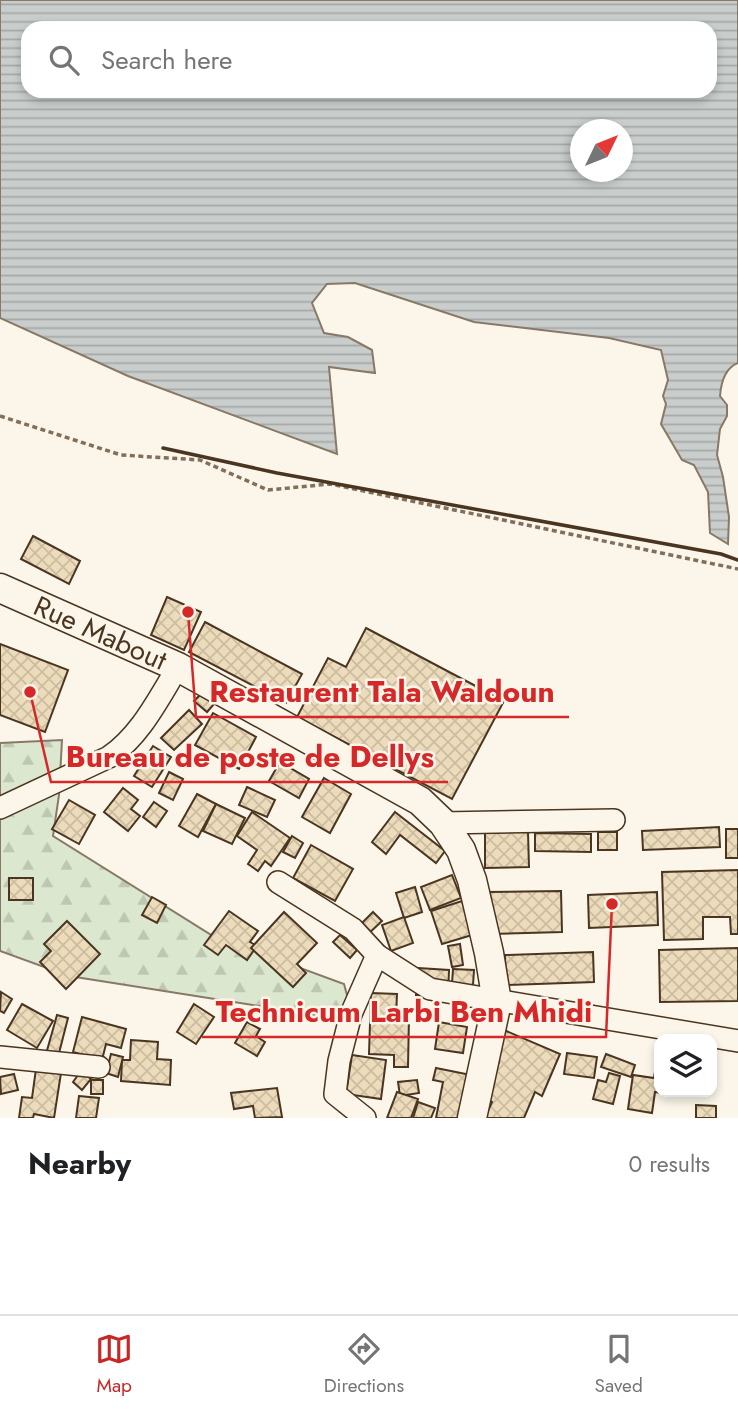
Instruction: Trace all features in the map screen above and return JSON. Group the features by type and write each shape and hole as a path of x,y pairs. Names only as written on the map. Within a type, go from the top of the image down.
{"main road":[{"name":"Rue Mabout","path":"0,588 178,667 420,801 443,823 461,850 472,880 497,1002"},
{"path":"472,1118 497,1002"}],"street":[{"path":"0,808 109,757 124,746 136,733 178,667"},
{"path":"443,823 614,820"},
{"path":"278,881 353,929 377,955 430,989 738,1041"},
{"path":"365,1118 335,1094 339,1061 351,1014 377,955"},
{"path":"0,1057 99,1067"}],"path":[{"path":"0,415 121,455 200,460 268,490 330,484 738,569"}],"green space":[{"path":"62,740 59,795 53,836 213,936 344,984 354,1021 69,976 0,951 0,743"}],"shaded area":[{"path":"0,0 738,0 738,363 724,376 721,386 720,396 727,405 727,416 720,429 717,455 729,517 728,544 710,533 708,492 694,465 682,460 661,424 666,404 663,396 668,380 661,350 609,338 474,322 355,283 327,284 312,303 324,333 348,337 372,350 375,373 329,367 337,454 128,376 0,318"}],"building":[{"path":"33,536 80,561 69,584 21,559"},
{"path":"167,597 201,612 184,650 151,635"},
{"path":"205,622 302,674 286,703 189,652"},
{"path":"366,628 504,701 452,799 297,717 328,658 346,667"},
{"path":"0,644 68,670 45,732 0,715"},
{"path":"202,693 214,704 207,712 194,701"},
{"path":"189,710 202,724 174,750 161,738"},
{"path":"213,713 256,737 239,769 195,745"},
{"path":"153,746 171,757 152,787 134,776"},
{"path":"280,762 309,779 299,798 269,781"},
{"path":"169,772 183,779 173,800 159,793"},
{"path":"324,778 351,794 330,833 302,817"},
{"path":"247,787 275,800 267,817 239,805"},
{"path":"123,788 138,800 131,809 140,816 128,831 104,812"},
{"path":"197,794 216,804 198,837 179,826"},
{"path":"69,800 95,815 79,844 52,829"},
{"path":"154,802 167,811 156,827 143,817"},
{"path":"216,804 245,818 232,844 203,831"},
{"path":"252,812 290,838 271,866 265,861 258,871 248,864 257,850 237,836"},
{"path":"395,812 445,851 436,863 400,835 386,854 372,842"},
{"path":"719,827 720,847 643,850 642,831"},
{"path":"726,829 738,829 738,858 726,858"},
{"path":"485,832 528,832 529,867 485,868"},
{"path":"598,832 617,832 617,850 598,850"},
{"path":"535,833 591,834 591,852 535,851"},
{"path":"292,836 303,843 295,858 283,852"},
{"path":"311,845 353,869 335,901 293,878"},
{"path":"738,870 738,934 731,934 730,917 703,917 703,939 664,940 662,872"},
{"path":"452,875 461,898 430,910 421,887"},
{"path":"9,878 33,878 33,900 9,900"},
{"path":"415,887 422,912 404,918 396,893"},
{"path":"561,891 562,932 489,934 488,892"},
{"path":"657,892 658,925 589,928 588,895"},
{"path":"152,897 166,905 157,923 142,915"},
{"path":"462,901 472,935 442,944 431,911"},
{"path":"229,911 258,931 250,942 257,946 247,960 226,945 218,955 204,945"},
{"path":"284,912 317,943 297,964 306,973 293,987 251,948"},
{"path":"373,912 382,921 363,939 354,931"},
{"path":"404,917 413,943 391,951 382,925"},
{"path":"67,921 100,954 66,989 40,962 51,951 44,944"},
{"path":"340,935 357,950 350,958 333,942"},
{"path":"460,944 463,965 452,967 448,946"},
{"path":"738,948 738,1001 660,1002 659,950"},
{"path":"593,952 594,982 506,985 505,955"},
{"path":"418,968 449,970 448,997 416,995"},
{"path":"453,969 474,970 472,1000 451,998"},
{"path":"1,992 12,999 4,1013 0,1011"},
{"path":"371,993 397,994 396,1017 409,1017 408,1067 394,1067 394,1055 369,1054"},
{"path":"22,1004 53,1021 37,1048 7,1030"},
{"path":"194,1004 214,1017 196,1044 177,1032"},
{"path":"57,1015 68,1018 58,1057 46,1054"},
{"path":"82,1017 126,1029 121,1048 106,1044 102,1060 73,1052"},
{"path":"247,1022 260,1029 256,1036 265,1042 257,1056 235,1043"},
{"path":"439,1022 467,1027 463,1053 435,1049"},
{"path":"504,1030 560,1054 542,1096 535,1092 524,1118 485,1118 492,1102 483,1098 499,1062 491,1059"},
{"path":"131,1040 158,1042 157,1059 171,1060 170,1085 121,1081 122,1060 130,1060"},
{"path":"567,1053 597,1057 594,1078 564,1074"},
{"path":"111,1054 123,1057 118,1077 106,1073"},
{"path":"606,1054 635,1065 631,1077 601,1067"},
{"path":"352,1055 386,1060 381,1099 346,1094"},
{"path":"436,1068 471,1075 462,1118 436,1118 443,1082 433,1080"},
{"path":"36,1069 61,1073 54,1118 34,1114 33,1118 19,1118 22,1097 32,1098"},
{"path":"81,1071 91,1079 82,1090 73,1082"},
{"path":"609,1073 620,1076 613,1104 593,1099 598,1080 606,1082"},
{"path":"14,1074 18,1090 1,1094 0,1077"},
{"path":"633,1075 654,1078 652,1113 628,1109"},
{"path":"91,1080 103,1080 103,1094 91,1094"},
{"path":"417,1080 419,1093 400,1096 398,1082"},
{"path":"277,1088 282,1117 255,1118 253,1106 234,1109 231,1093"},
{"path":"397,1092 418,1099 411,1118 387,1118"},
{"path":"79,1096 99,1098 96,1118 76,1118"},
{"path":"418,1102 435,1108 431,1118 413,1118"},
{"path":"696,1105 716,1106 716,1118 696,1118"}],"wall":[{"path":"163,448 277,473 721,554 738,560"}],"place":[{"name":"Restaurent Tala Waldoun","path":"188,612"},
{"name":"Bureau de poste de Dellys","path":"30,692"},
{"name":"Technicum Larbi Ben Mhidi","path":"612,904"}]}
